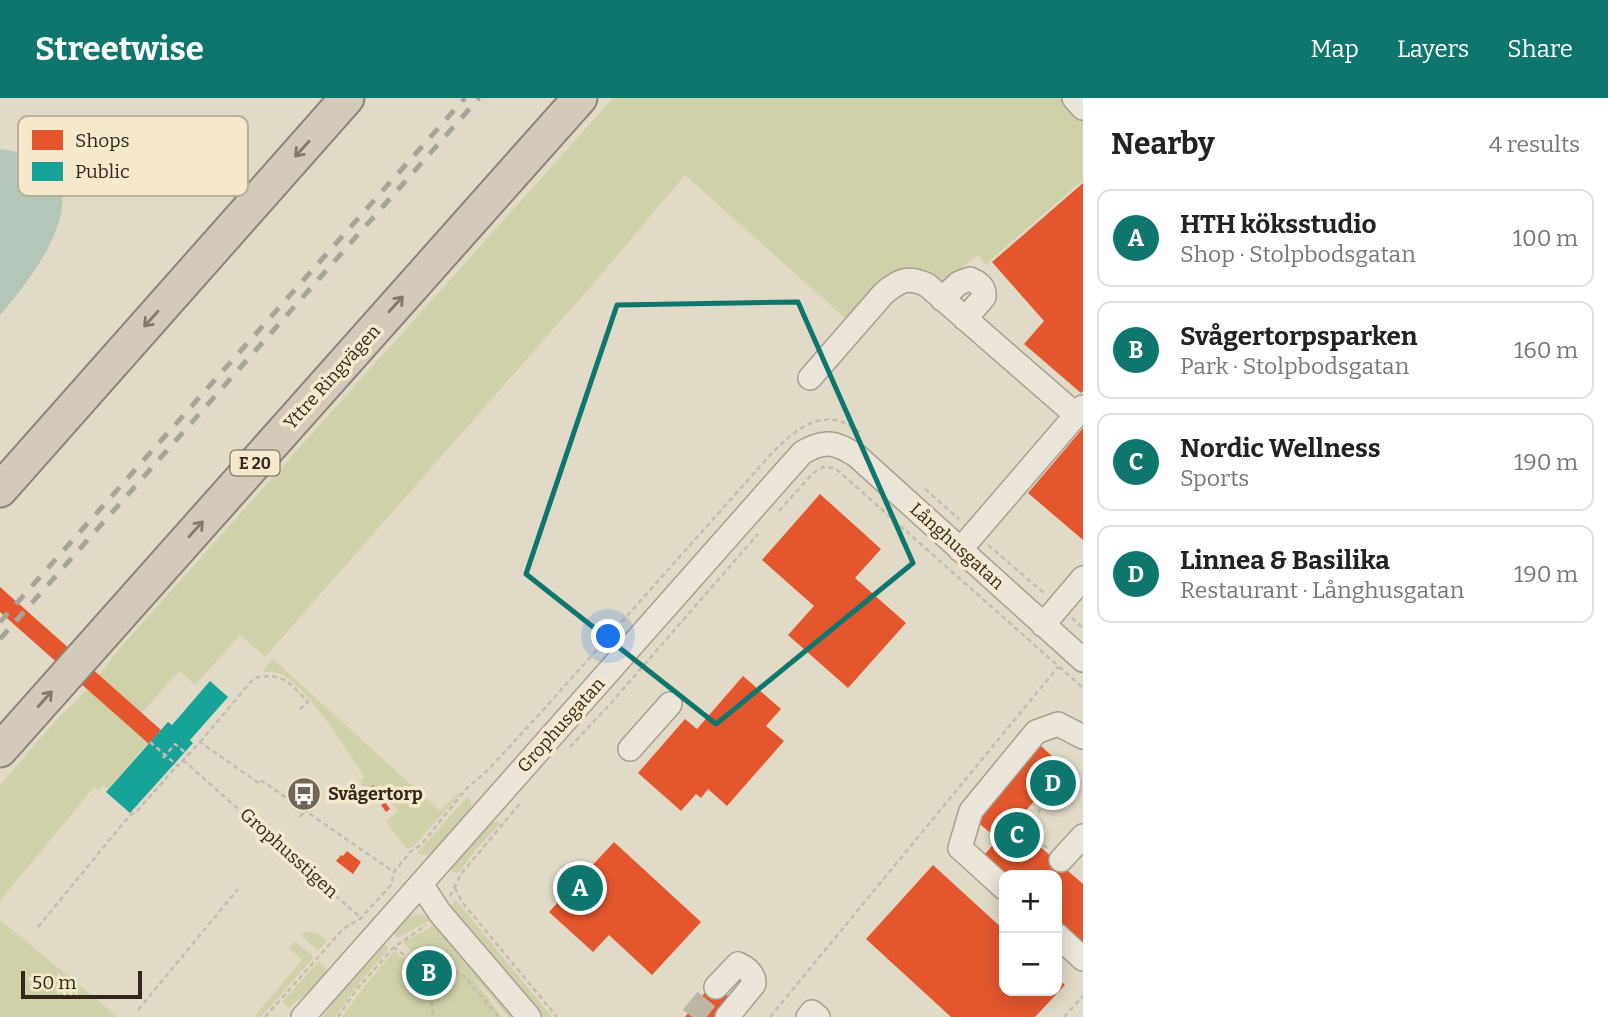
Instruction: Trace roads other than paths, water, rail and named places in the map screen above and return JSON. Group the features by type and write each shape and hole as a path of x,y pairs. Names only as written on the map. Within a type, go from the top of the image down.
{"highway":[{"path":"0,490 347,98"},
{"name":"Yttre Ringvägen","path":"0,750 580,98"},
{"path":"511,176 586,98"}],"street":[{"path":"1074,98 1083,108"},
{"path":"810,378 884,293 894,284 915,279 927,285 1079,411 968,541"},
{"path":"943,299 959,283 970,279 978,282 985,290 984,297 965,319"},
{"name":"Långhusgatan","path":"825,443 838,444 857,456 968,541 1043,625 1083,660"},
{"name":"Grophusgatan","path":"303,1017 802,453 825,443"},
{"path":"1043,625 1083,578"},
{"path":"630,749 670,704"},
{"path":"999,883 960,848 971,811 1036,732 1058,724 1083,737"},
{"path":"1061,860 1083,836"},
{"path":"421,884 440,914 529,1017"},
{"path":"1062,940 1083,959"},
{"path":"716,987 738,964 746,967 754,977 754,984 727,1017"},
{"path":"807,1017 812,1012 818,1017"}],"tunnel":[{"path":"692,1017 716,987"}],"railway":[{"path":"0,622 465,98"},
{"path":"0,639 479,98"}],"place":[{"name":"Linnea & Basilika","path":"1053,783"},
{"name":"Svågertorp","path":"304,794"},
{"name":"Nordic Wellness","path":"1017,835"},
{"name":"HTH köksstudio","path":"580,888"},
{"name":"Svågertorpsparken","path":"429,973"}]}
